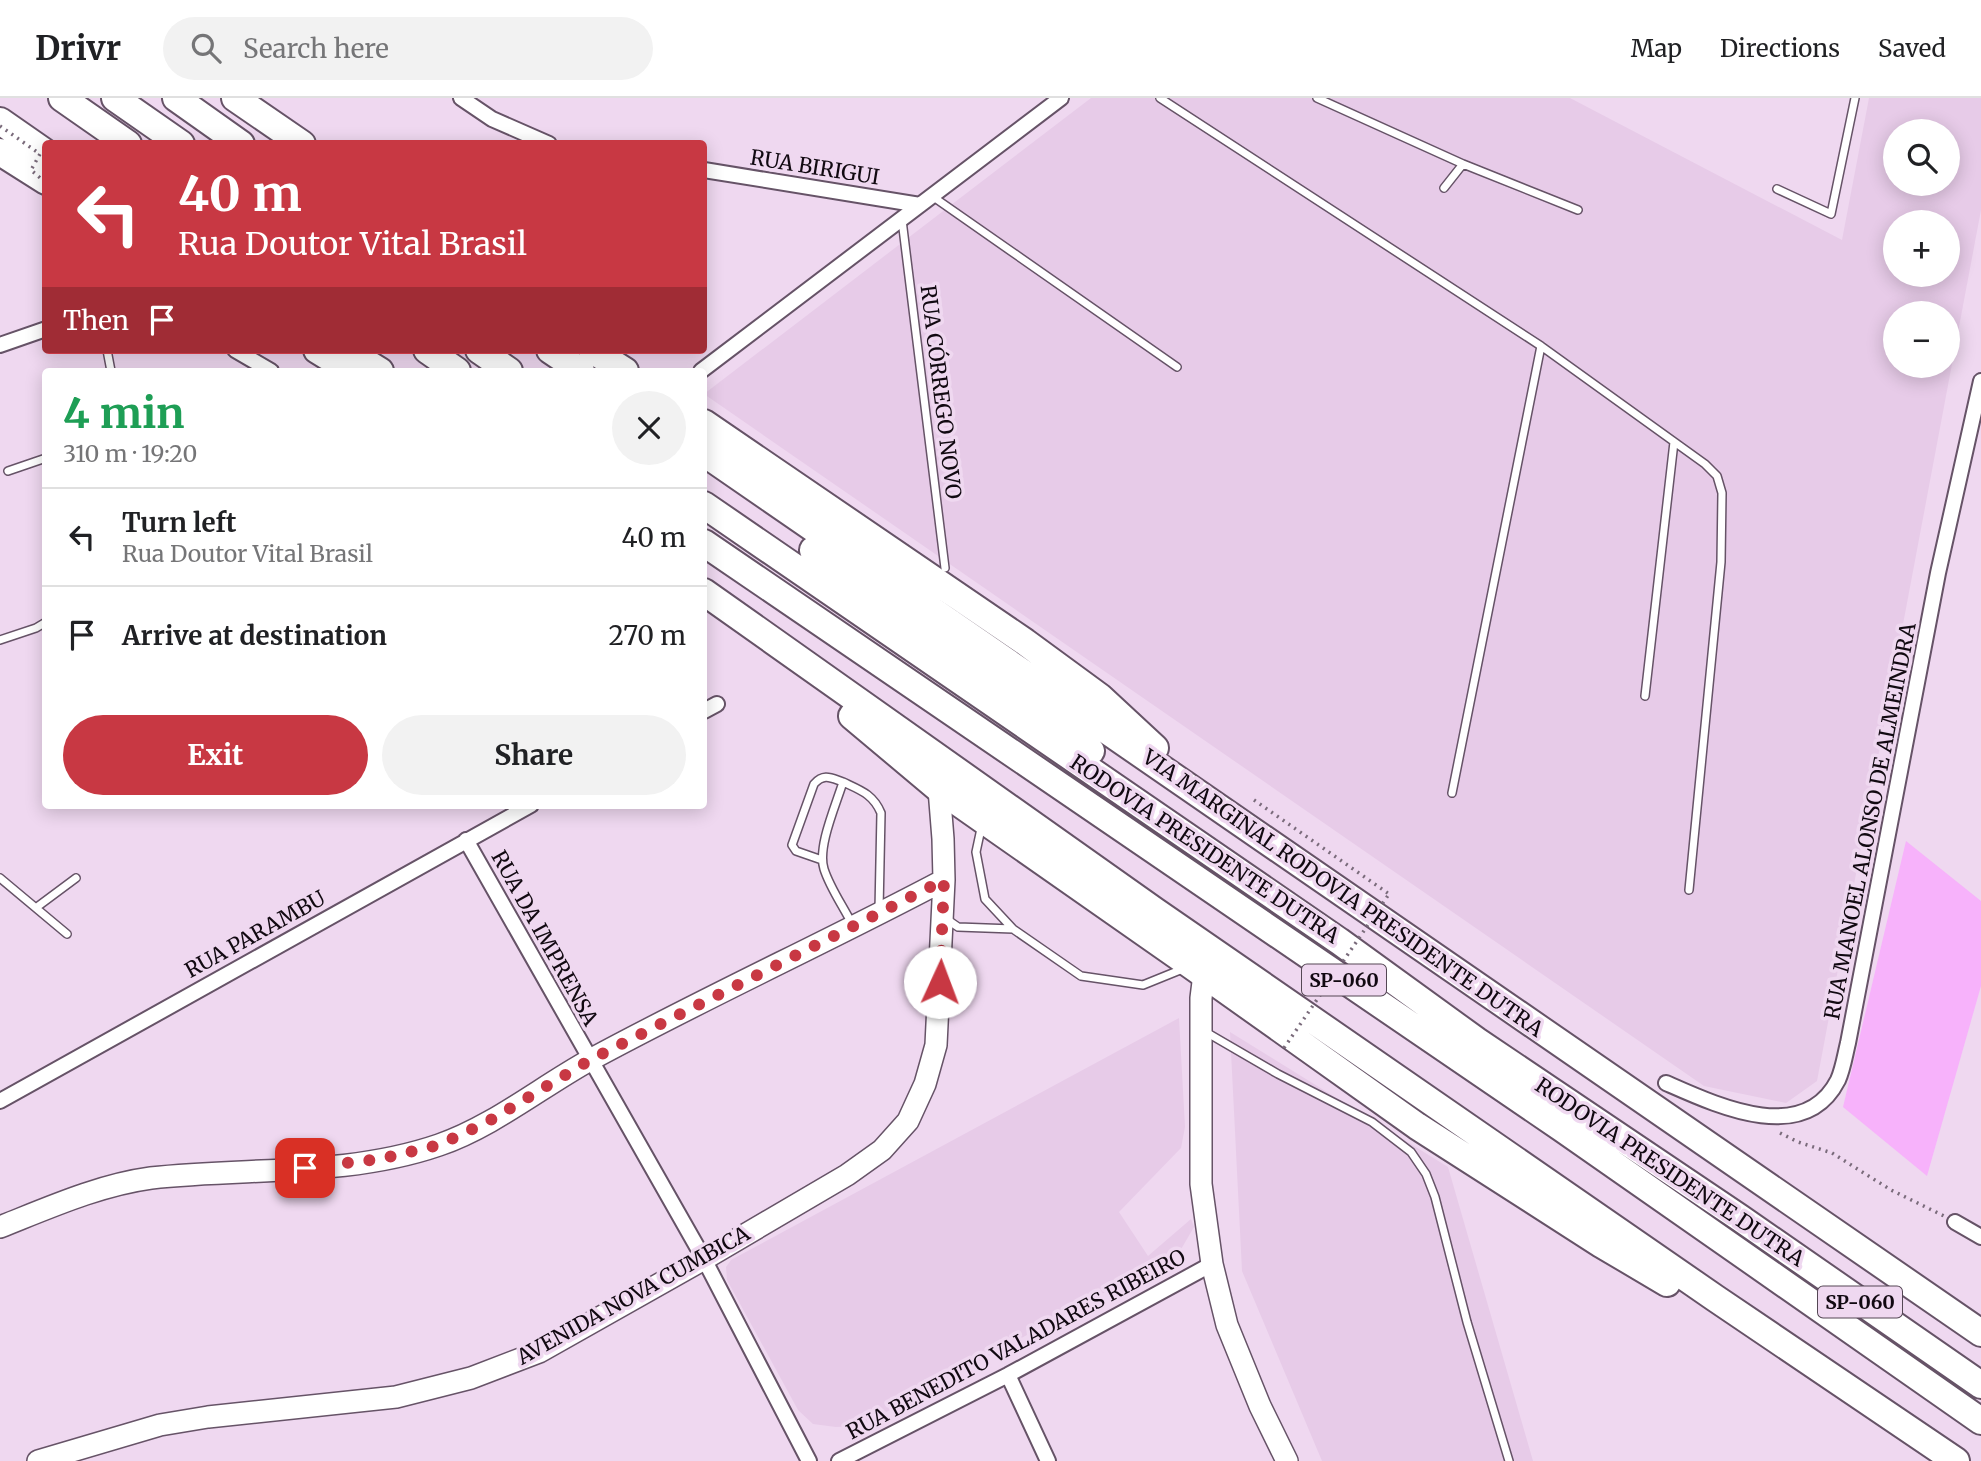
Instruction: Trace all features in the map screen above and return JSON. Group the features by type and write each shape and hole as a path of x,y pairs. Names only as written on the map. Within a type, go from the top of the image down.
{"highway":[{"path":"62,98 122,140"},
{"path":"115,98 175,140"},
{"path":"176,98 235,140"},
{"path":"235,98 296,140"},
{"path":"0,121 42,150"},
{"path":"0,152 42,179"},
{"path":"323,354 346,368"},
{"path":"352,354 375,368"},
{"path":"433,354 453,368"},
{"path":"485,354 505,368"},
{"path":"556,354 577,368"},
{"path":"598,354 620,368"},
{"path":"707,425 1025,642 1100,697 1133,726 1195,790"},
{"name":"VIA MARGINAL RODOVIA PRESIDENTE DUTRA","path":"707,455 1981,1333"},
{"path":"707,474 1055,723 1131,783 1303,905 1339,941"},
{"name":"RODOVIA PRESIDENTE DUTRA","path":"707,507 1339,941 1477,1041 1981,1385"},
{"name":"RODOVIA PRESIDENTE DUTRA","path":"707,545 1563,1129 1981,1421"},
{"name":"SP-060","path":"707,594 1155,911 1956,1461"},
{"path":"774,640 784,661 939,789 1417,1126 1661,1281 1715,1298"}],"street":[{"path":"461,98 492,119 540,140"},
{"path":"705,368 1061,98"},
{"name":"RUA BIRIGUI","path":"707,170 926,200"},
{"path":"0,345 42,330"},
{"path":"242,354 266,368"},
{"name":"RUA MANOEL ALONSO DE ALMEINDRA","path":"1666,1083 1710,1102 1769,1118 1800,1115 1827,1097 1838,1079 1848,1043 1938,573 1981,381"},
{"path":"0,1227 76,1198 149,1179 279,1171 380,1159 439,1145 489,1121 590,1060 944,880 939,789"},
{"name":"RUA PARAMBU","path":"0,1101 524,809"},
{"path":"943,839 954,824 978,817"},
{"name":"RUA DA IMPRENSA","path":"466,840 704,1259 808,1461"},
{"name":"AVENIDA NOVA CUMBICA","path":"39,1461 160,1425 208,1417 396,1397 471,1378 539,1352 847,1175 882,1150 908,1121 925,1084 936,1045 944,880"},
{"path":"1198,970 1201,998 1201,1184 1212,1264 1227,1325 1260,1406 1287,1461"},
{"path":"1955,1222 1981,1237"},
{"name":"RUA BENEDITO VALADARES RIBEIRO","path":"839,1461 1008,1375 1212,1264"},
{"path":"1008,1375 1048,1461"}],"lane":[{"path":"1160,98 1541,346 1706,464 1717,476 1722,493 1721,562 1689,890"},
{"path":"1317,98 1464,164 1577,210"},
{"path":"1777,189 1831,214 1856,98"},
{"path":"1444,188 1464,164"},
{"path":"926,200 1177,367"},
{"name":"RUA CÓRREGO NOVO","path":"902,220 945,568"},
{"path":"1452,793 1541,346"},
{"path":"1645,695 1674,442"},
{"path":"8,471 42,459"},
{"path":"0,640 42,624"},
{"path":"822,860 796,851 792,845 814,784 825,776 869,794 881,813 879,914"},
{"path":"843,782 824,844 822,860 824,870 853,927"},
{"path":"978,817 976,852 985,899 1013,929 1082,976 1143,985 1198,970"},
{"path":"0,878 67,934"},
{"path":"37,907 76,878"},
{"path":"942,916 958,927 1013,929"},
{"path":"1201,1030 1278,1074 1372,1122 1411,1152 1426,1174 1435,1197 1467,1321 1510,1461"}],"path":[{"path":"0,126 40,154 32,170 42,179"},
{"path":"1254,800 1389,894 1284,1048"},
{"path":"1777,1131 1798,1142 1832,1153 1891,1190 1955,1222"}],"shaded area":[{"path":"1091,98 1570,98 1842,240 1869,98 1981,98 1981,210 1960,322 1960,301 1883,301 1883,378 1949,378 1817,1081 1786,1103 1704,1086 707,396 707,392"},
{"path":"1906,841 1981,901 1981,986 1927,1176 1843,1107"},
{"path":"1179,1018 1185,1127 1181,1148 1119,1212 1148,1256 1191,1219 1194,1227 1180,1251 861,1426 813,1424 798,1410 727,1280 726,1267 731,1260"},
{"path":"1230,1032 1448,1167 1533,1461 1322,1461 1242,1271"}],"route":[{"path":"305,1168 380,1159 439,1145 489,1121 590,1060 944,880 940,982"}]}
